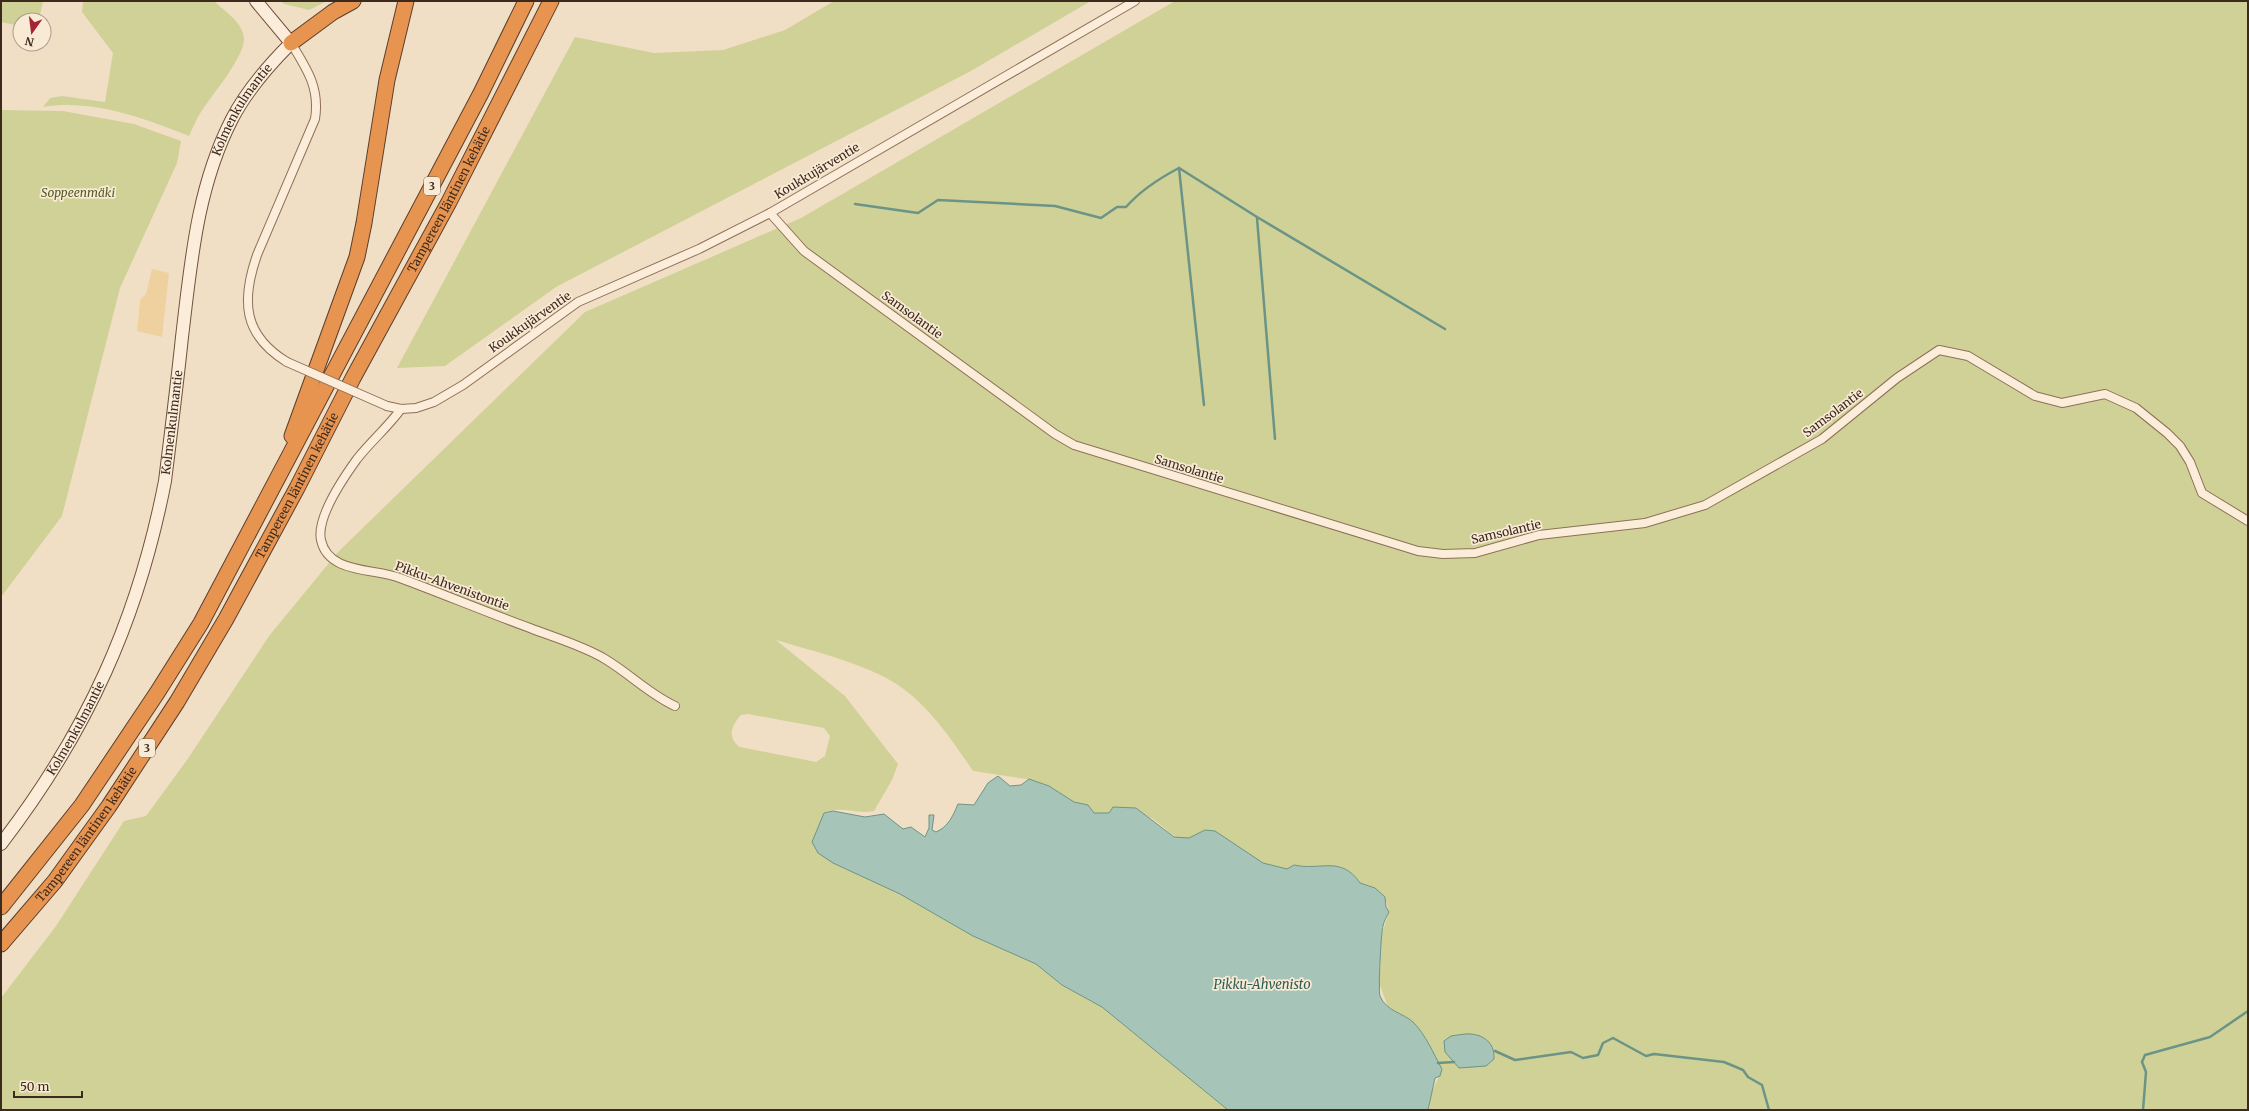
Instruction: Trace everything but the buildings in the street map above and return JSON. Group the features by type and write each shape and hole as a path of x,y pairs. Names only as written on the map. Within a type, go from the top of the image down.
{"highway":[{"path":"291,43 332,12 353,1"},
{"path":"269,495 357,257 364,223 387,80 406,1"},
{"name":"Tampereen läntinen kehätie","path":"1,906 82,805 157,693 201,623 481,93 526,1"},
{"name":"Tampereen läntinen kehätie","path":"1,944 55,881 109,806 177,702 226,619 449,202 550,2"}],"street":[{"path":"256,1 291,43"},
{"name":"Koukkujärventie","path":"291,43 307,69 313,84 317,104 315,119 251,272 247,296 250,317 259,340 271,352 287,362 387,406 401,409 416,408 434,402 463,385 578,302 699,249 770,213 1134,1"},
{"name":"Kolmenkulmantie","path":"1,844 34,802 68,746 98,689 121,639 148,557 159,509 177,390 192,248 208,179 232,119 249,90 268,66 291,43"},
{"name":"Samsolantie","path":"770,213 804,251 1042,424 1074,445 1418,551 1443,554 1475,553 1539,535 1645,523 1705,505 1822,439 1897,378 1939,350 1968,356 2035,396 2062,403 2105,394 2136,408 2167,432 2180,446 2190,462 2202,494 2248,521"},
{"name":"Pikku-Ahvenistontie","path":"401,409 393,421 358,458 336,491 321,525 321,539 326,554 336,562 394,576 441,593 605,659 659,698 675,706"}],"green space":[{"path":"1,1 43,1 41,12 12,12 12,24 1,22"},
{"path":"83,1 214,1 237,22 243,32 243,46 227,76 199,115 189,136 136,117 99,108 62,105 43,107 50,98 62,96 105,102 113,53 82,12"},
{"path":"281,1 327,1 309,10 284,4"},
{"path":"834,1 1091,1 969,72 556,287 445,366 397,368 575,37 654,53 723,50 785,30"},
{"path":"1175,1 2248,1 2248,1110 1429,1110 1431,1094 1442,1069 1423,1034 1412,1021 1388,1007 1379,983 1381,936 1389,912 1385,897 1375,888 1360,883 1353,874 1346,869 1330,866 1294,865 1287,869 1263,863 1205,830 1195,837 1187,839 1180,838 1173,835 1147,816 1129,813 1094,813 1088,805 1074,802 1049,786 1032,780 973,771 940,725 920,703 898,685 885,677 855,664 776,640 845,696 898,764 892,780 874,811 861,812 836,810 824,813 812,842 833,863 900,894 973,936 1036,964 1062,985 1102,1007 1228,1110 1,1110 1,998 56,926 124,821 146,816 187,760 269,636 338,552 585,312 801,218","holes":["748,714 824,728 830,736 825,756 816,762 740,747 733,740 732,736 735,723 741,715"]},
{"name":"Soppeenmäki","path":"1,110 63,111 134,124 181,141 177,163 120,288 62,516 1,597"}],"sand":[{"path":"152,269 169,273 162,337 137,331 140,300 146,294"}],"water":[{"name":"Pikku-Ahvenisto","path":"998,776 1010,786 1021,785 1029,779 1049,786 1074,802 1088,805 1094,813 1109,813 1113,807 1136,808 1174,837 1189,838 1205,830 1215,831 1263,863 1287,869 1294,865 1330,866 1345,869 1353,874 1360,883 1375,888 1385,897 1386,907 1389,912 1384,922 1382,931 1380,996 1386,1005 1409,1019 1418,1027 1426,1038 1442,1069 1440,1076 1435,1078 1428,1110 1228,1110 1102,1007 1062,985 1036,964 973,936 900,894 833,863 818,853 812,842 824,813 833,811 865,817 884,814 903,829 911,827 925,837 929,828 929,815 934,815 932,830 936,832 940,830 950,821 958,804 974,805 988,783"},
{"path":"1465,1034 1476,1035 1486,1039 1492,1047 1494,1059 1486,1066 1459,1068 1445,1052 1444,1041 1451,1036"}],"waterway":[{"path":"1179,168 1257,217 1445,329"},
{"path":"1179,168 1204,405"},
{"path":"855,204 918,213 938,200 1055,206 1101,218 1117,207 1126,207 1150,185 1179,168"},
{"path":"1257,218 1275,439"},
{"path":"2143,1110 2146,1072 2142,1062 2145,1055 2210,1037 2248,1011"},
{"path":"1495,1051 1515,1060 1571,1052 1583,1058 1598,1055 1603,1043 1613,1038 1646,1056 1654,1054 1724,1062 1743,1070 1748,1077 1762,1085 1769,1110"},
{"path":"1438,1063 1454,1062"}]}
